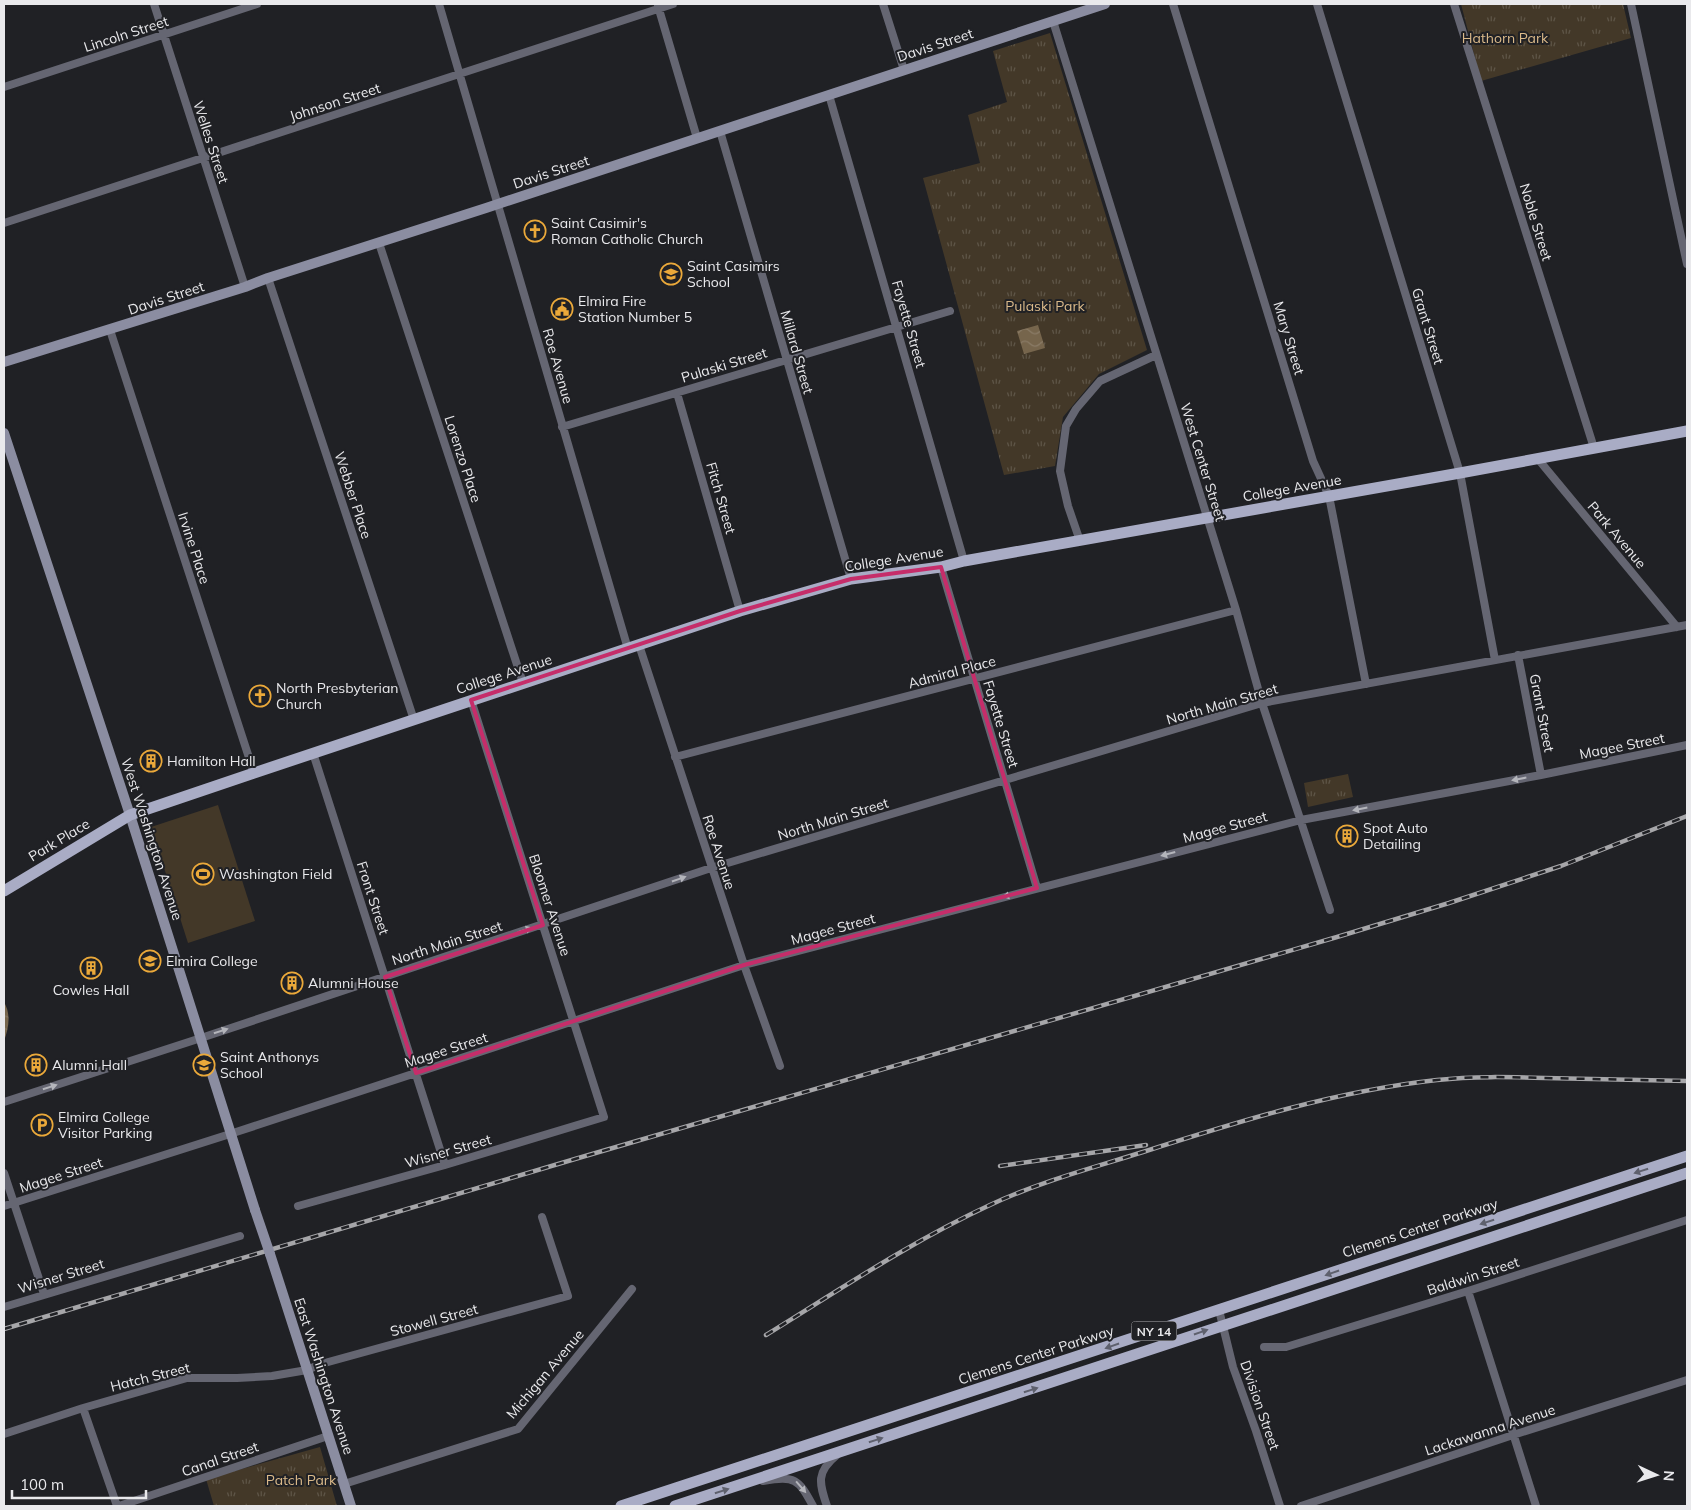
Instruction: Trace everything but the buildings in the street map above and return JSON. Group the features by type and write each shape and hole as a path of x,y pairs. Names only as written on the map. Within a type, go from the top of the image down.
{"main road":[{"name":"College Avenue","path":"130,815 740,611 851,579 941,567 964,561 1687,432"},
{"name":"Park Place","path":"4,891 130,815"},
{"name":"Clemens Center Parkway","path":"621,1506 1687,1156"},
{"name":"NY 14","path":"675,1506 1687,1173"}],"street":[{"name":"Welles Street","path":"154,4 245,287"},
{"name":"Lincoln Street","path":"4,88 257,4"},
{"name":"Roe Avenue","path":"439,4 628,649"},
{"name":"Johnson Street","path":"4,222 460,75 658,6 673,4"},
{"path":"883,4 904,70"},
{"name":"Davis Street","path":"4,362 245,287 1105,4"},
{"name":"Mary Street","path":"1174,4 1313,461 1329,496 1366,684"},
{"name":"Grant Street","path":"1317,4 1460,474 1495,660"},
{"name":"Noble Street","path":"1454,4 1594,448"},
{"path":"1631,4 1687,264"},
{"path":"658,6 697,138"},
{"name":"West Center Street","path":"1053,21 1236,610 1262,703 1330,910"},
{"name":"Fayette Street","path":"829,94 964,561"},
{"name":"Millard Street","path":"720,131 851,579"},
{"name":"Lorenzo Place","path":"379,243 523,683"},
{"name":"Webber Place","path":"268,278 414,720"},
{"name":"Pulaski Street","path":"562,427 950,311"},
{"name":"Irvine Place","path":"110,330 254,773"},
{"path":"1080,541 1068,506 1060,471 1066,426 1076,409 1100,381 1156,355"},
{"name":"Fitch Street","path":"677,393 740,611"},
{"name":"West Washington Avenue","path":"4,434 130,815 230,1134 270,1254"},
{"name":"Park Avenue","path":"1538,459 1677,627"},
{"name":"Fayette Street","path":"941,567 1037,888"},
{"name":"Admiral Place","path":"675,757 1236,610"},
{"name":"North Main Street","path":"4,1102 711,868 1262,703 1687,625"},
{"name":"Roe Avenue","path":"639,645 711,868 780,1066"},
{"name":"Grant Street","path":"1518,656 1541,775"},
{"name":"Bloomer Avenue","path":"471,700 604,1117"},
{"name":"Magee Street","path":"4,1206 230,1134 744,965 1301,820 1687,746"},
{"name":"Front Street","path":"313,753 445,1165"},
{"name":"Wisner Street","path":"298,1206 445,1165 604,1117"},
{"path":"4,1173 44,1294"},
{"name":"Stowell Street","path":"307,1370 321,1364 568,1296 542,1217"},
{"name":"Baldwin Street","path":"1264,1347 1286,1347 1468,1291 1687,1220"},
{"name":"Wisner Street","path":"4,1307 240,1236"},
{"name":"East Washington Avenue","path":"270,1254 351,1506"},
{"name":"Michigan Avenue","path":"344,1484 518,1429 632,1290"},
{"path":"1468,1291 1536,1506"},
{"name":"Division Street","path":"1219,1310 1234,1367 1280,1506"},
{"name":"Hatch Street","path":"4,1434 83,1408 187,1378 263,1377 307,1370"},
{"name":"Lackawanna Avenue","path":"1301,1506 1513,1435 1687,1380"},
{"path":"83,1408 118,1506"},
{"name":"Canal Street","path":"118,1506 328,1436"},
{"path":"827,1506 820,1477 823,1468 841,1452"},
{"path":"746,1483 786,1479 796,1481 804,1490 813,1506"}],"highlighted area":[{"path":"941,567 1037,888 744,965 416,1073 385,977 543,925 471,700 740,611 851,579"}],"green space":[{"name":"Hathorn Park","path":"1461,4 1623,4 1631,38 1481,81"},
{"name":"Pulaski Park","path":"1050,33 1147,350 1099,374 1063,417 1055,466 1004,475 923,178 980,163 968,115 1007,102 993,51"},
{"path":"1348,774 1353,797 1308,807 1304,783"},
{"name":"Washington Field","path":"218,805 255,921 188,943 151,827"},
{"name":"Patch Park","path":"320,1447 337,1506 214,1506 206,1479"}],"water":[{"path":"1038,325 1045,348 1024,354 1017,331"},
{"path":"4,1002 8,1011 8,1021 4,1041"}],"railway":[{"path":"4,1329 575,1159 1449,903 1561,866 1687,816"},
{"path":"766,1335 904,1250 990,1205 1027,1189 1066,1176 1288,1108 1399,1085 1478,1077 1687,1081"},
{"path":"1000,1166 1146,1145"}],"place":[{"name":"Saint Casimir's Roman Catholic Church","path":"535,231"},
{"name":"Saint Casimirs School","path":"671,274"},
{"name":"Elmira Fire Station Number 5","path":"562,309"},
{"name":"North Presbyterian Church","path":"260,696"},
{"name":"Hamilton Hall","path":"151,761"},
{"name":"Spot Auto Detailing","path":"1347,836"},
{"name":"Washington Field","path":"203,874"},
{"name":"Elmira College","path":"150,961"},
{"name":"Cowles Hall","path":"91,968"},
{"name":"Alumni House","path":"292,983"},
{"name":"Alumni Hall","path":"36,1065"},
{"name":"Saint Anthonys School","path":"204,1065"},
{"name":"Elmira College Visitor Parking","path":"42,1125"}]}
